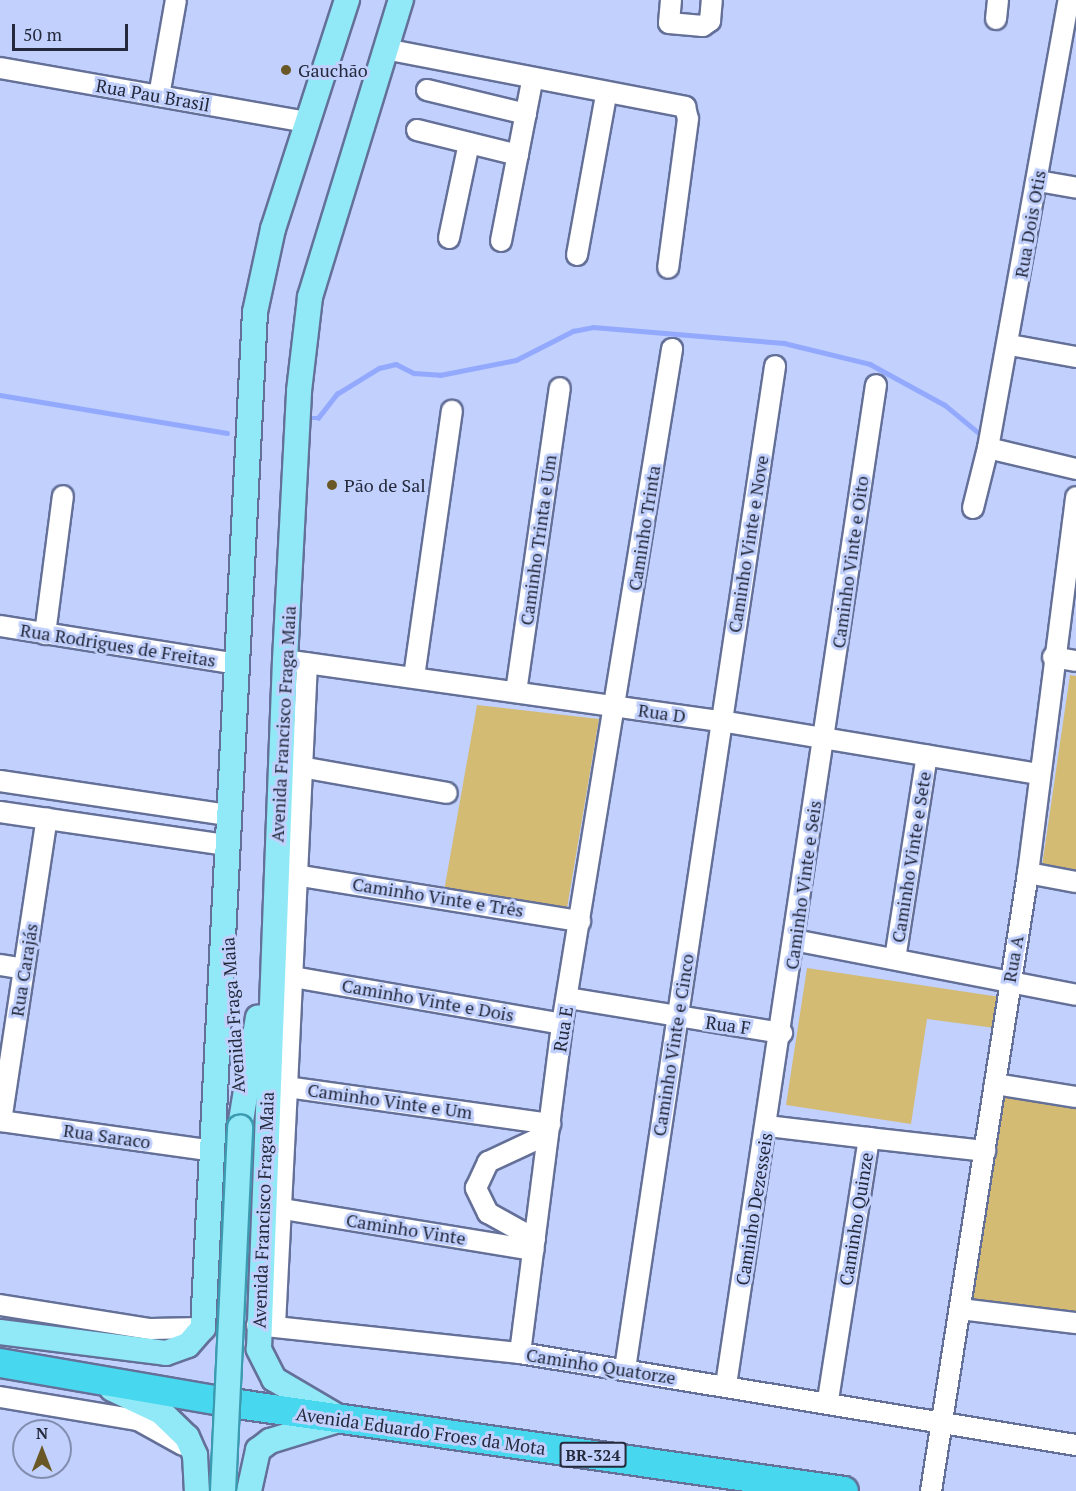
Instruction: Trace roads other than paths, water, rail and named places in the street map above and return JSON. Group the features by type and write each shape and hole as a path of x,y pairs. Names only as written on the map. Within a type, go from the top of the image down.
{"highway":[{"name":"Avenida Eduardo Froes da Mota","path":"0,1363 342,1419 844,1491"}],"main road":[{"path":"266,1325 236,1343 227,1344 217,1343 204,1328 225,911 227,815 255,312 262,269 347,0"},
{"name":"Avenida Francisco Fraga Maia","path":"342,1419 274,1379 259,1349 266,1325 274,927 296,662 300,391 310,297 401,0"},
{"name":"Avenida Fraga Maia","path":"225,911 241,1119"},
{"name":"Avenida Fraga Maia","path":"241,1119 274,927"},
{"path":"223,1491 241,1119"},
{"path":"0,1332 150,1353 179,1349 204,1328"},
{"path":"82,1377 161,1412 187,1437 197,1474 218,1454 231,1455 250,1482"},
{"path":"250,1482 258,1450 270,1441 342,1419"}],"street":[{"path":"159,96 176,0"},
{"path":"671,0 669,23 703,26 710,21 712,0"},
{"name":"Rua Dois Otis","path":"973,508 991,438 1010,345 1069,0"},
{"path":"386,49 532,81 606,95 682,105 688,111 668,268"},
{"name":"Rua Pau Brasil","path":"0,68 307,122"},
{"path":"501,241 532,81"},
{"path":"427,90 526,114"},
{"path":"577,255 606,95"},
{"path":"417,130 518,155"},
{"path":"448,238 469,143"},
{"path":"1038,181 1076,188"},
{"path":"1010,345 1076,357"},
{"name":"Caminho Trinta","path":"617,706 672,349"},
{"name":"Caminho Vinte e Nove","path":"721,721 775,366"},
{"name":"Caminho Vinte e Oito","path":"824,738 876,385"},
{"name":"Caminho Trinta e Um","path":"516,692 560,388"},
{"path":"414,677 452,411"},
{"path":"991,438 1076,469"},
{"path":"45,634 63,496"},
{"name":"Rua A","path":"931,1491 985,1151 1008,983 1028,873 1037,774 1053,657 1071,565 1076,497"},
{"name":"Rua Rodrigues de Freitas","path":"0,627 236,664"},
{"path":"1053,657 1076,661"},
{"path":"287,1087 293,977 295,875 302,767 296,662"},
{"name":"Rua D","path":"296,662 721,721 1037,774"},
{"name":"Rua E","path":"520,1353 562,1024 617,706"},
{"name":"Caminho Vinte e Cinco","path":"625,1369 721,721"},
{"name":"Caminho Vinte e Seis","path":"782,1033 824,738"},
{"name":"Caminho Vinte e Sete","path":"895,959 927,754"},
{"path":"302,767 447,793"},
{"path":"0,781 227,815"},
{"path":"0,812 227,845"},
{"name":"Rua Carajás","path":"0,1121 47,818"},
{"path":"1028,873 1076,882"},
{"name":"Caminho Vinte e Três","path":"295,875 580,921"},
{"path":"794,940 1076,995"},
{"path":"0,965 24,969"},
{"name":"Caminho Vinte e Dois","path":"293,977 562,1024"},
{"name":"Rua F","path":"568,998 782,1033"},
{"name":"Caminho Dezesseis","path":"726,1385 782,1033"},
{"path":"995,1084 1076,1097"},
{"name":"Caminho Vinte e Um","path":"266,1325 287,1087 549,1129"},
{"name":"Rua Saraco","path":"0,1121 214,1151"},
{"name":"Caminho Quinze","path":"768,1126 869,1138 828,1401"},
{"path":"534,1244 489,1213 476,1188 488,1162 549,1129"},
{"path":"869,1138 985,1151"},
{"name":"Caminho Vinte","path":"277,1208 534,1244"},
{"path":"0,1305 150,1329 204,1328"},
{"path":"960,1309 1076,1323"},
{"name":"Caminho Quatorze","path":"266,1325 520,1353 943,1420 1076,1445"},
{"path":"0,1397 138,1420 173,1436 197,1474"}],"waterway":[{"path":"308,418 318,418 337,394 379,368 396,364 414,373 440,375 516,360 573,331 593,327 784,343 870,364 945,405 985,438"},
{"path":"0,395 227,433"}],"place":[{"name":"Gauchão","path":"286,70"},
{"name":"Pão de Sal","path":"332,485"}]}
